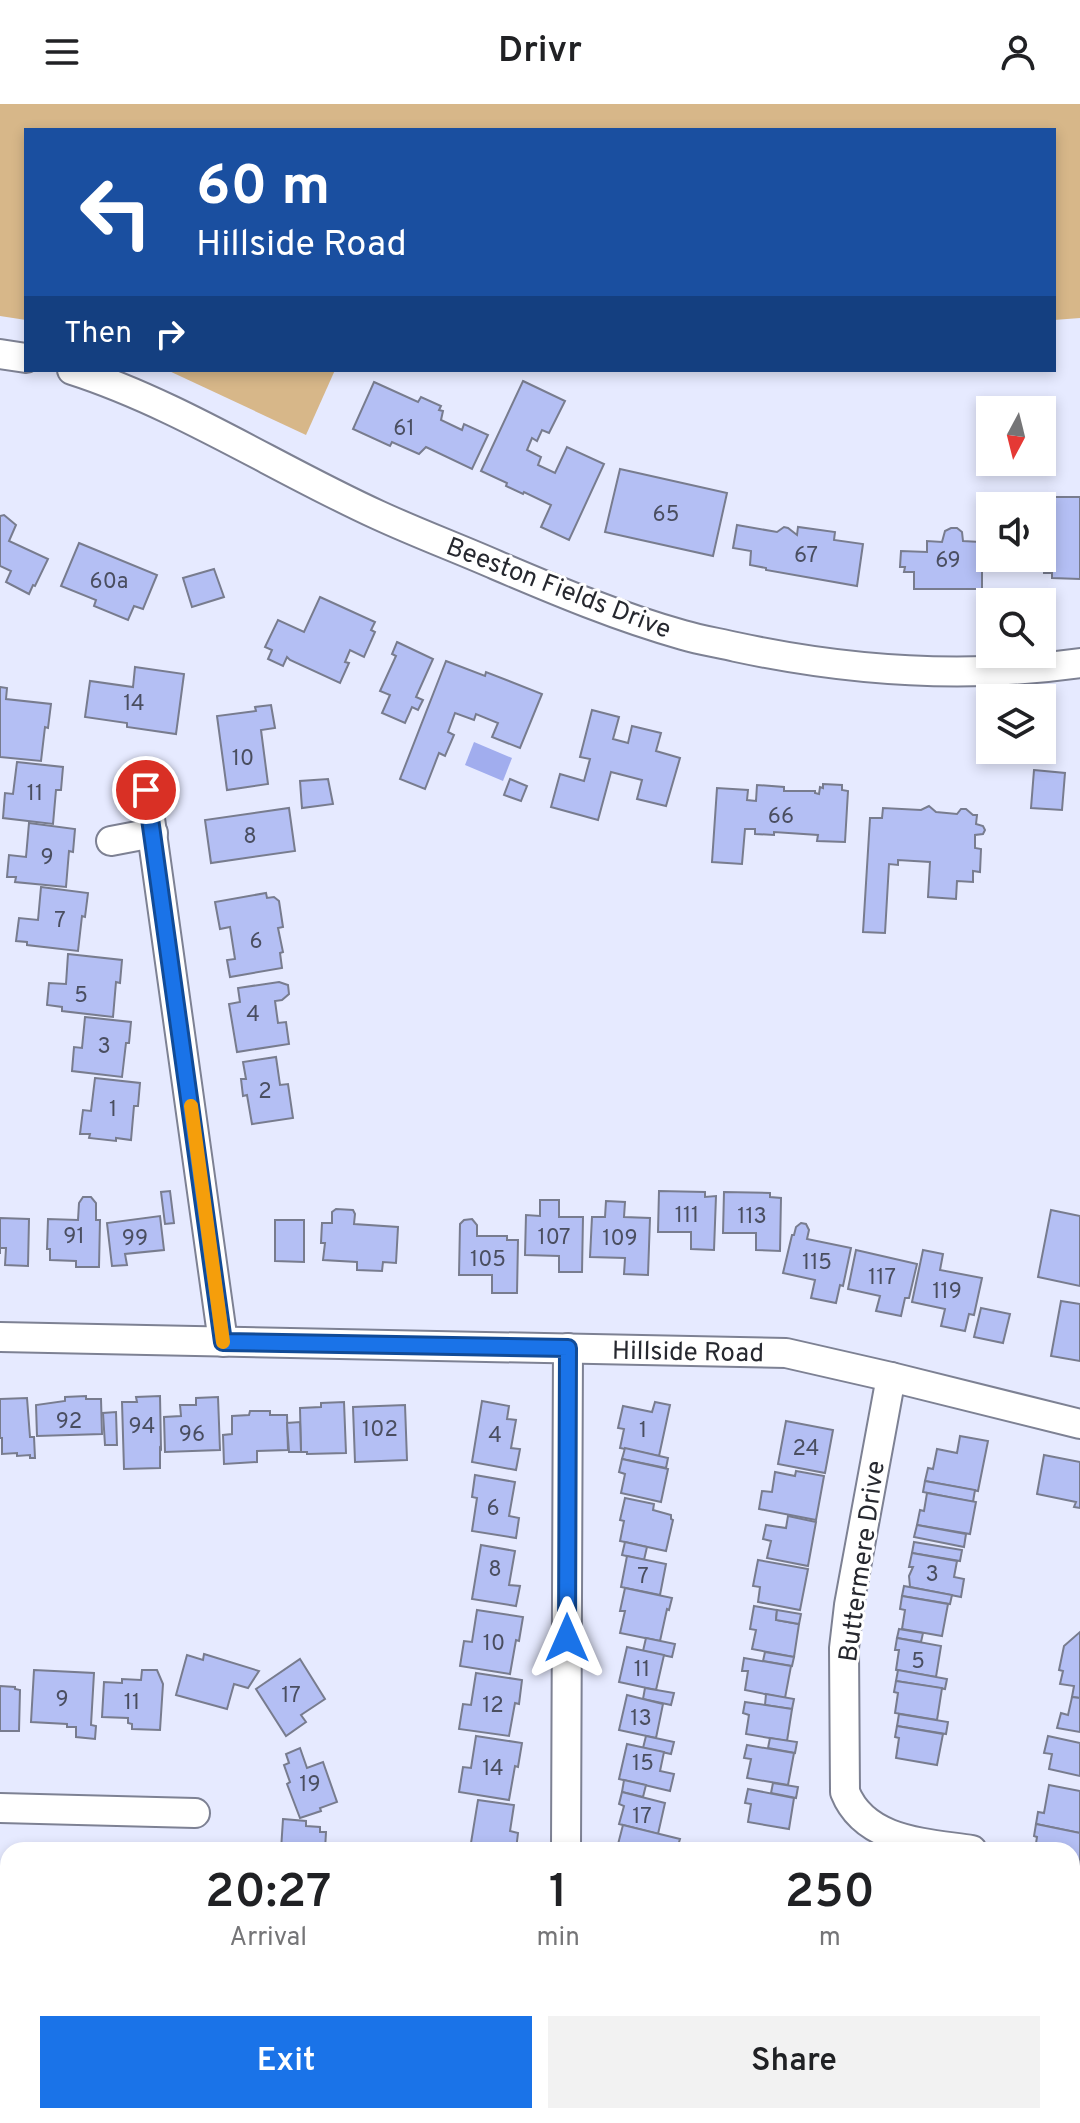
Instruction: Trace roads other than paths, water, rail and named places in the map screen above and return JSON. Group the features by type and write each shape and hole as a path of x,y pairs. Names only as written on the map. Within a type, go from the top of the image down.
{"street":[{"path":"0,354 24,358"},
{"name":"Beeston Fields Drive","path":"77,372 214,432 377,515 593,606 684,636 783,657 864,667 947,671 1040,669 1080,663"},
{"path":"146,790 223,1342"},
{"path":"111,841 153,833"},
{"name":"Hillside Road","path":"0,1337 786,1353 1080,1424"},
{"path":"566,1842 568,1348"},
{"name":"Buttermere Drive","path":"891,1377 847,1620 844,1648 845,1792 850,1805 877,1829 922,1842"},
{"path":"0,1808 195,1813"}],"water":[{"path":"474,742 512,758 503,781 465,765"}]}
